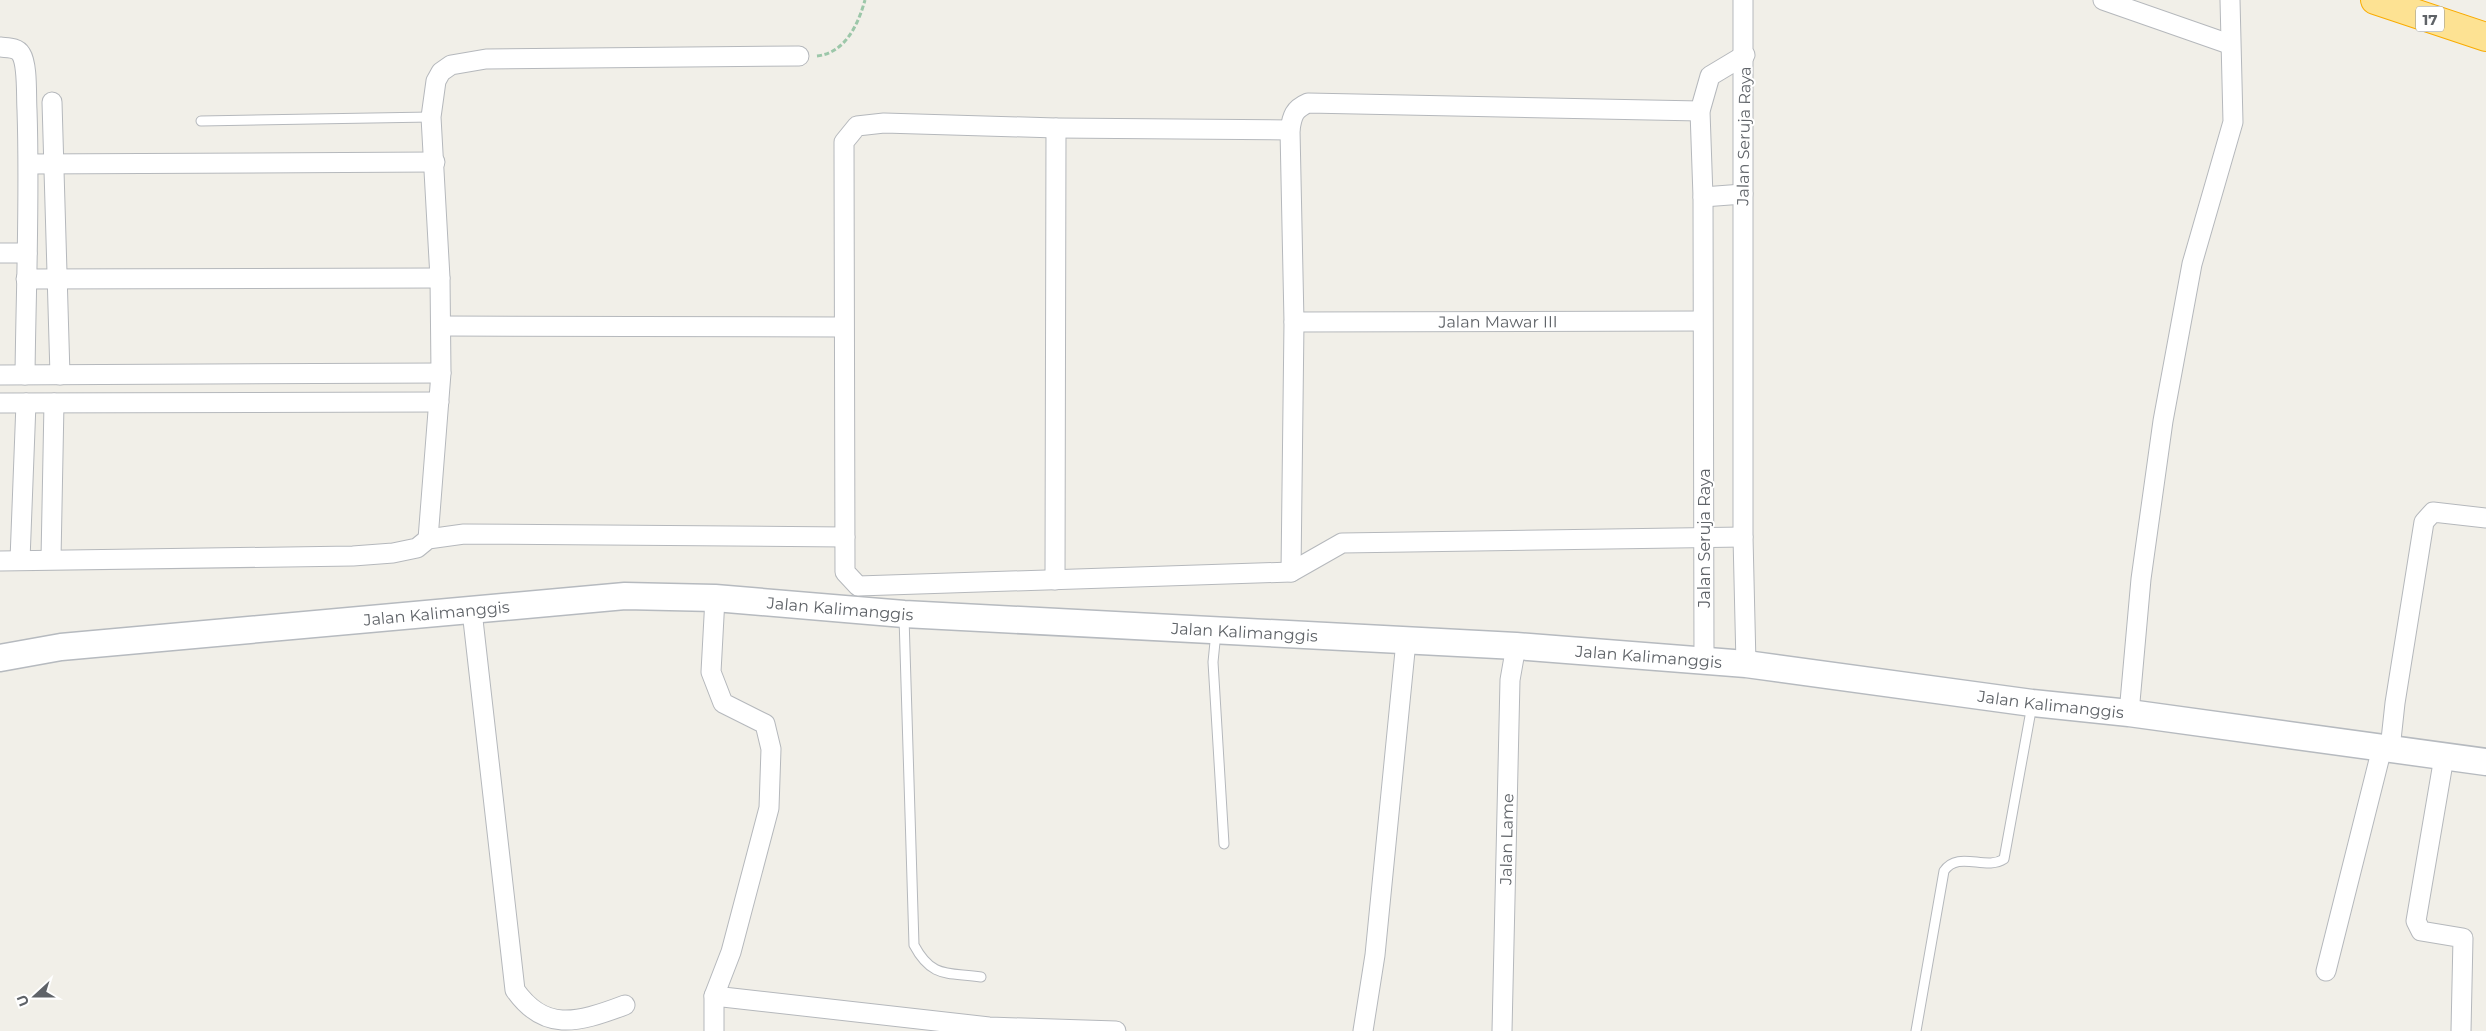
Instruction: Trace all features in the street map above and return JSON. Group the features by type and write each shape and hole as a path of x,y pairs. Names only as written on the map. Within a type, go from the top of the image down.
{"highway":[{"name":"17","path":"2375,0 2486,37"}],"main road":[{"name":"Jalan Kalimanggis","path":"0,658 71,646 625,596 715,598 904,614 1516,646 1746,664 2032,703 2129,713 2486,762"}],"street":[{"path":"1744,0 1745,55"},
{"path":"2103,0 2230,44"},
{"path":"2129,713 2140,579 2163,422 2192,264 2233,122 2230,0"},
{"path":"0,47 16,49 23,60 29,164 25,375"},
{"name":"Jalan Seruja Raya","path":"1704,661 1703,197 1700,111 1710,76 1745,55"},
{"name":"Jalan Seruja Raya","path":"1745,55 1742,194 1743,537 1746,664"},
{"path":"428,539 441,373 440,278 431,117 438,76 444,68 486,59 799,56"},
{"path":"52,102 60,375"},
{"path":"1291,572 1294,322 1290,130 1293,114 1298,107 1308,103 1700,111"},
{"path":"1290,130 1056,128 884,123 857,126 844,142 843,326 845,572 858,586 1291,572 1342,543 1743,537"},
{"path":"1055,580 1056,128"},
{"path":"29,164 435,162"},
{"path":"1703,197 1742,194"},
{"path":"0,253 27,253"},
{"path":"26,279 440,278"},
{"name":"Jalan Mawar III","path":"1294,322 1702,321"},
{"path":"441,326 843,326"},
{"path":"0,375 441,373"},
{"path":"135,375 135,402"},
{"path":"0,403 439,402"},
{"path":"20,560 26,403"},
{"path":"51,559 54,403"},
{"path":"2326,971 2386,748 2395,704 2424,522 2433,512 2486,518"},
{"path":"0,561 353,556 392,553 417,548 428,539 464,534 845,537"},
{"path":"714,1031 714,996 731,952 769,808 771,749 765,724 724,703 712,672 715,598"},
{"path":"472,611 516,990 524,1007 534,1020 543,1026 557,1029 625,1005"},
{"path":"1363,1031 1375,955 1406,641"},
{"name":"Jalan Lame","path":"1502,1031 1510,680 1516,646"},
{"path":"2444,757 2416,921 2421,931 2463,938 2461,1031"},
{"path":"714,996 989,1028 1116,1031"}],"lane":[{"path":"201,121 431,117"},
{"path":"904,614 914,945 921,959 934,970 982,977"},
{"path":"1216,631 1213,662 1224,844"},
{"path":"1916,1031 1944,871 1956,861 1996,863 2004,859 2032,703"}],"path":[{"path":"799,56 826,54 842,45 855,26 865,0"}]}
